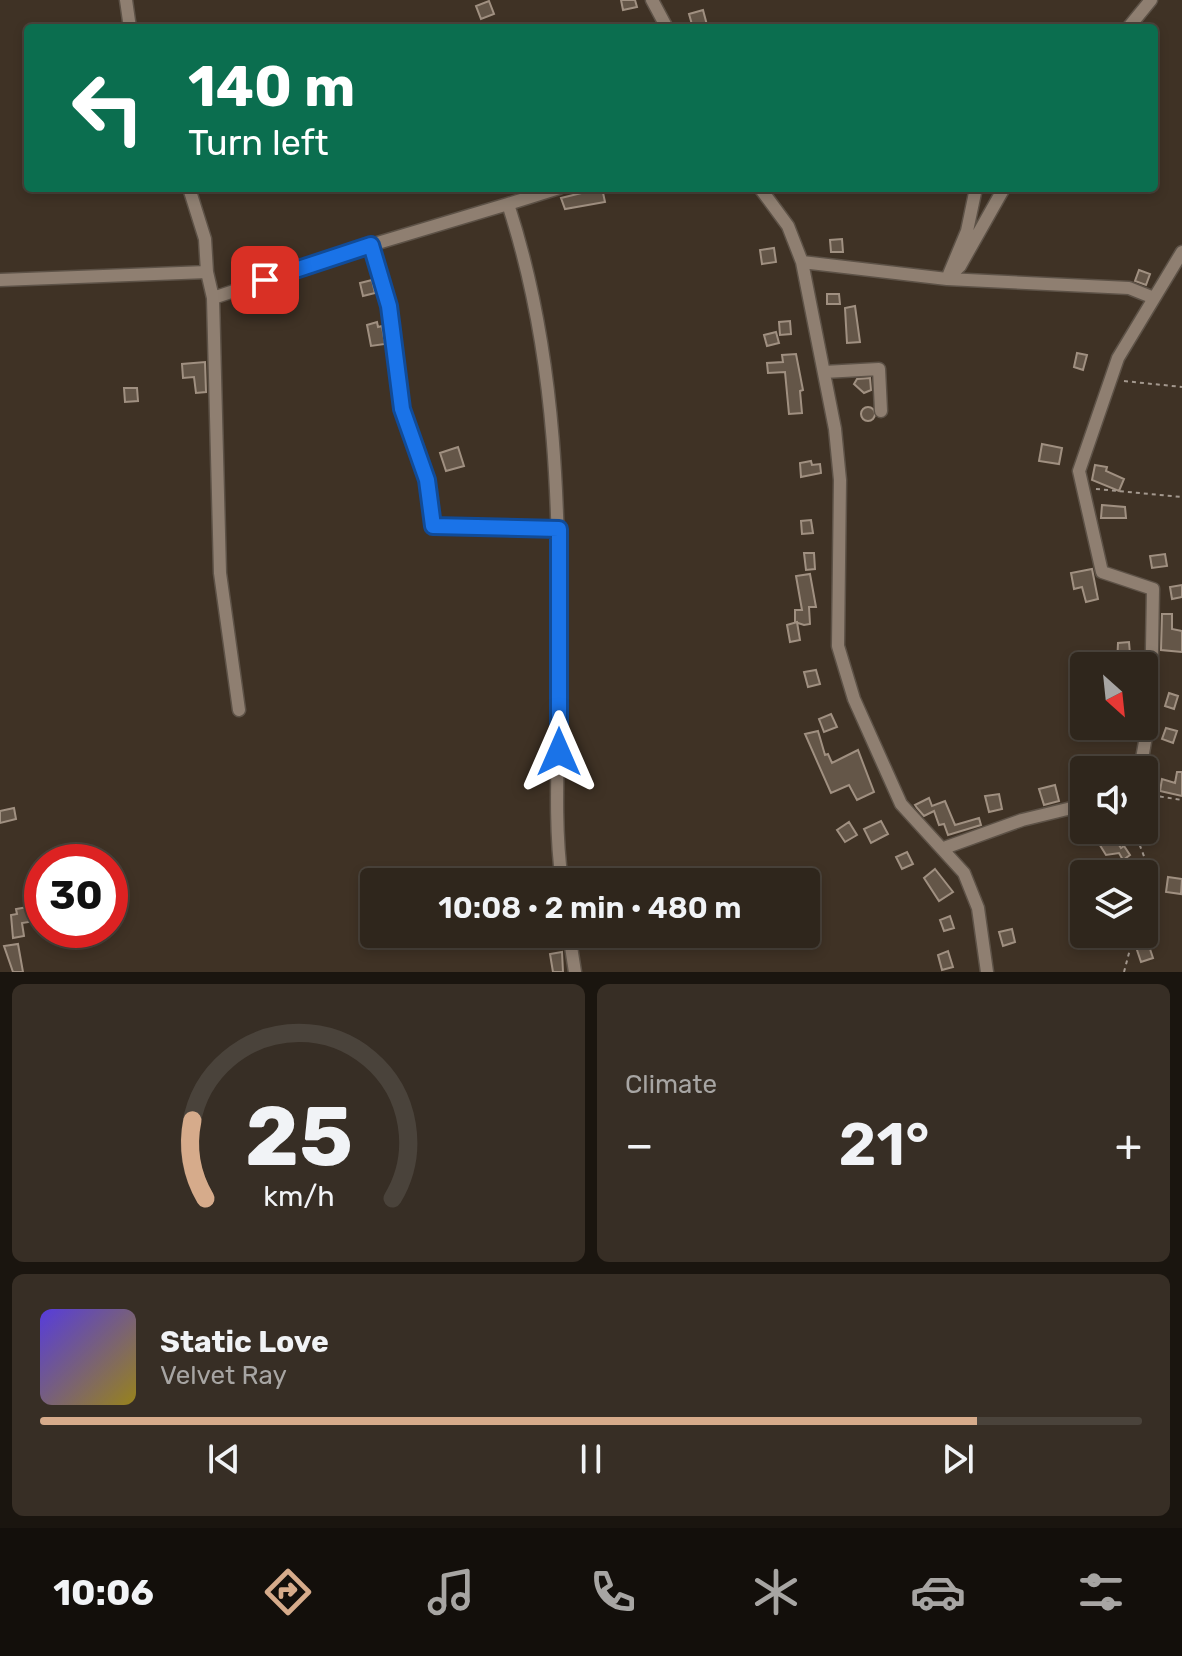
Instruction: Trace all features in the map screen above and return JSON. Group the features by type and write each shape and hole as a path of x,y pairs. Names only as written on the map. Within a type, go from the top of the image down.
{"street":[{"path":"126,0 129,24"},
{"path":"652,0 665,24"},
{"path":"1131,24 1151,0"},
{"path":"190,192 205,239 207,272 213,298 220,573 239,710"},
{"path":"213,298 371,245 546,192"},
{"path":"763,192 788,226 802,262 824,372 840,480 838,646 854,699 901,804 964,873 978,908 987,972"},
{"path":"947,279 967,231 975,192"},
{"path":"947,279 960,266 1002,192"},
{"path":"508,204 528,266 546,357 559,529 562,868"},
{"path":"371,245 389,306 402,409 427,480 433,526 559,529"},
{"path":"1142,756 1151,708 1153,589 1102,572 1079,471 1118,358 1182,252"},
{"path":"802,262 947,279 1129,288 1154,298"},
{"path":"0,280 207,272"},
{"path":"824,372 850,368 879,369 881,411"},
{"path":"944,848 1022,820 1070,808"},
{"path":"571,948 575,972"}],"path":[{"path":"1111,380 1182,387"},
{"path":"1083,487 1182,497"},
{"path":"1144,794 1182,800 1144,794"},
{"path":"1124,972 1130,948"}],"building":[{"path":"621,0 635,0 637,7 623,10"},
{"path":"489,1 494,14 481,19 476,6"},
{"path":"703,10 707,24 692,24 689,14"},
{"path":"586,192 603,192 605,202 565,209 561,198"},
{"path":"842,239 843,252 831,252 830,240"},
{"path":"774,248 776,262 762,264 760,250"},
{"path":"1139,270 1150,274 1146,285 1135,281"},
{"path":"372,280 375,293 363,296 360,283"},
{"path":"827,294 839,294 840,304 827,304"},
{"path":"855,306 860,342 847,343 845,308"},
{"path":"790,321 791,334 780,335 779,322"},
{"path":"377,322 378,327 382,326 385,344 371,346 367,325"},
{"path":"776,332 779,343 767,346 764,335"},
{"path":"1077,353 1087,355 1083,370 1074,367"},
{"path":"796,354 803,390 800,391 802,413 789,414 785,372 768,373 767,363 783,362 782,355"},
{"path":"205,362 206,392 196,393 194,377 183,378 182,364"},
{"path":"870,378 871,390 864,393 854,384 857,379"},
{"path":"124,388 137,388 138,401 125,402"},
{"path":"868,407 875,414 868,421 861,414"},
{"path":"1042,444 1062,448 1059,464 1039,461"},
{"path":"458,447 464,466 446,471 440,453"},
{"path":"811,461 812,465 820,464 821,473 801,477 800,463"},
{"path":"1095,465 1107,467 1106,471 1124,479 1119,491 1092,480"},
{"path":"1102,505 1125,507 1126,518 1101,518"},
{"path":"811,520 813,533 802,534 801,521"},
{"path":"804,553 814,553 815,569 806,570"},
{"path":"1165,554 1167,566 1152,568 1150,556"},
{"path":"1092,569 1098,599 1086,602 1082,587 1074,589 1071,573"},
{"path":"810,574 816,607 809,607 810,624 804,625 795,622 795,610 802,610 796,576"},
{"path":"1182,585 1182,597 1172,599 1170,587"},
{"path":"1162,614 1172,614 1172,629 1182,631 1182,652 1161,650"},
{"path":"797,622 800,640 790,642 787,625"},
{"path":"1129,642 1130,652 1118,652 1118,643"},
{"path":"816,670 820,684 808,687 804,672"},
{"path":"1169,693 1178,696 1174,709 1165,706"},
{"path":"831,714 837,727 824,732 819,719"},
{"path":"1166,728 1177,731 1173,743 1162,739"},
{"path":"818,731 825,755 828,754 832,763 858,750 874,792 857,800 849,785 831,793 805,734"},
{"path":"1177,772 1182,772 1182,796 1160,791 1162,779 1175,783"},
{"path":"1055,785 1059,801 1044,805 1039,789"},
{"path":"999,794 1002,809 989,812 985,796"},
{"path":"929,798 932,806 945,801 955,825 979,818 981,825 948,835 944,824 939,825 934,811 924,816 915,805"},
{"path":"14,808 16,819 0,823 0,811"},
{"path":"881,821 888,834 871,843 864,829"},
{"path":"849,822 857,835 845,842 837,830"},
{"path":"1099,844 1118,844 1130,855 1123,860 1119,853 1106,855"},
{"path":"907,852 913,864 902,869 896,857"},
{"path":"935,869 953,892 939,901 924,878"},
{"path":"1168,877 1182,879 1181,894 1166,892"},
{"path":"24,908 24,936 13,938 11,915 17,914 16,909"},
{"path":"950,916 954,928 944,931 940,920"},
{"path":"1012,929 1015,942 1003,946 999,932"},
{"path":"18,944 23,972 13,972 4,946"},
{"path":"1136,948 1150,948 1153,958 1141,962"},
{"path":"948,951 953,967 942,970 938,955"},
{"path":"562,952 563,972 553,972 550,954"}],"route":[{"path":"265,280 371,245 389,306 402,409 427,480 433,526 559,529 559,752"}]}
